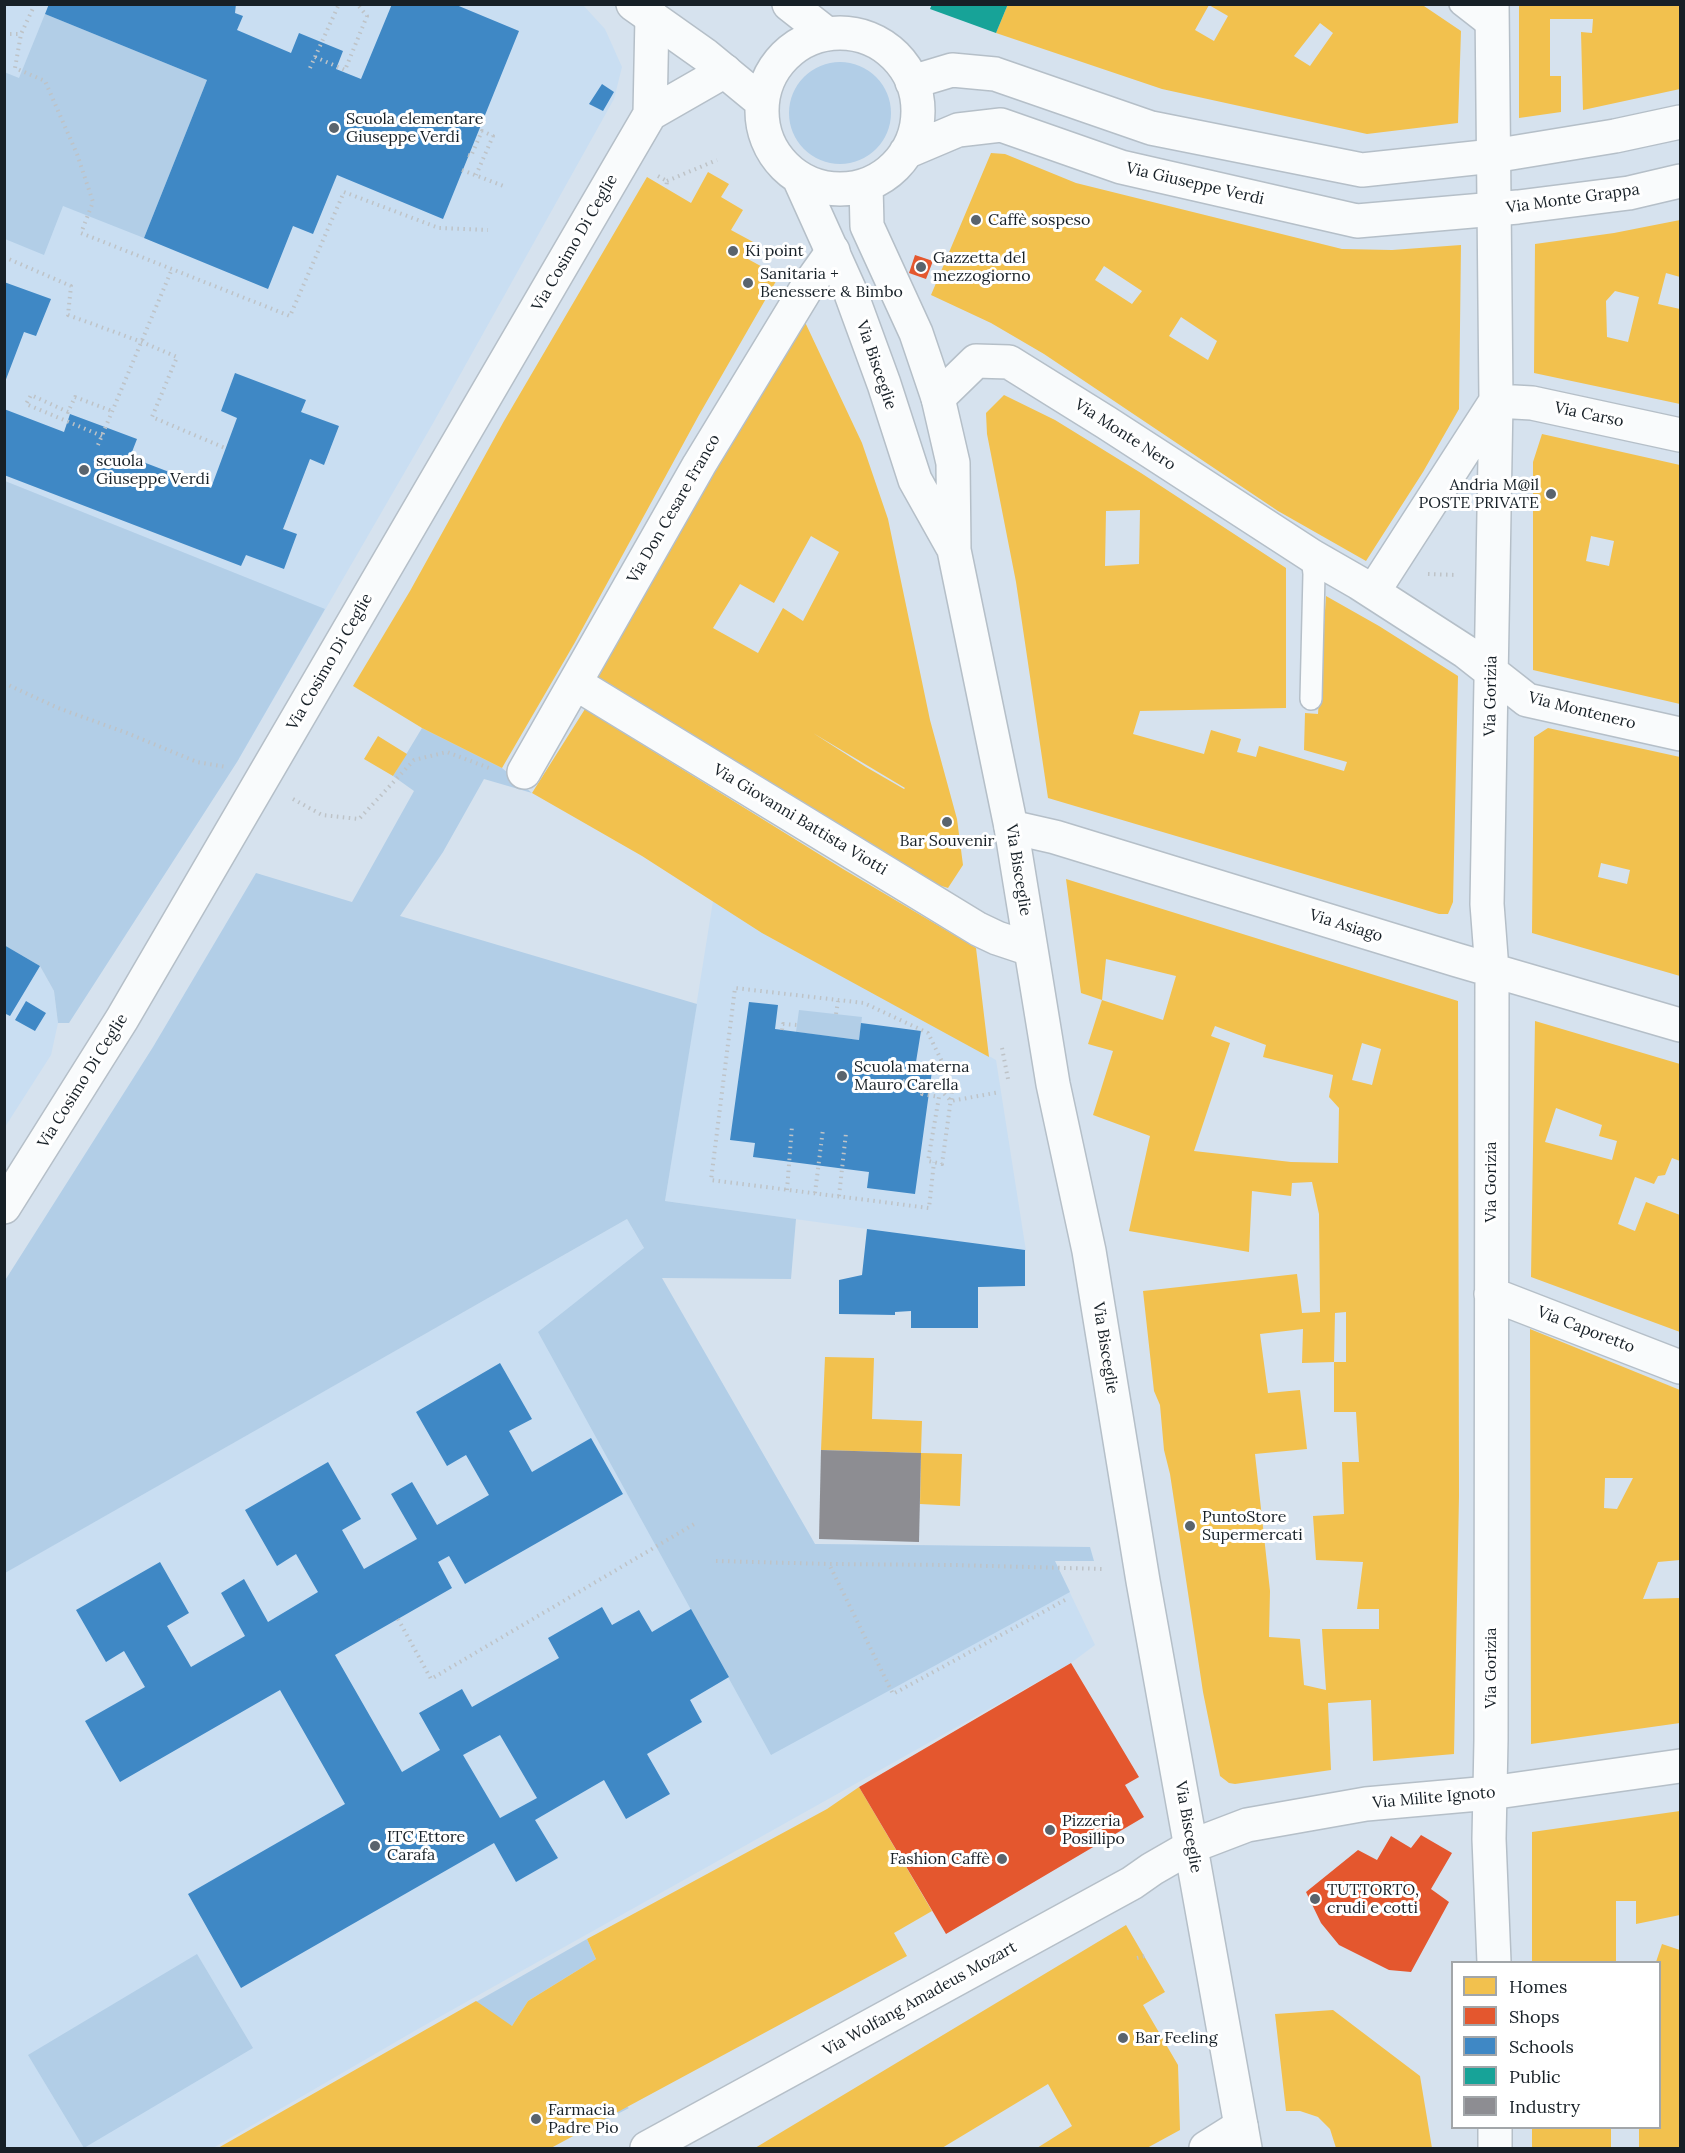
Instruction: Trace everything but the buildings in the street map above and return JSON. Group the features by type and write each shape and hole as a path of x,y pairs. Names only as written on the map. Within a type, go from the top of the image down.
{"street":[{"path":"789,4 827,34"},
{"path":"643,11 725,71 762,102"},
{"path":"643,11 650,114 725,71"},
{"name":"Via Monte Grappa","path":"1492,17 1494,210 1629,193 1680,181"},
{"name":"Via Giuseppe Verdi","path":"827,34 853,34 878,43 898,59 912,82 918,105 915,130 906,152 889,172 866,185 843,190 820,187 799,178 781,164 769,146 763,124 762,102 769,78 783,57 803,42 827,34"},
{"path":"912,82 952,70 994,74 1150,128 1362,170 1493,156 1616,136 1680,122"},
{"name":"Via Cosimo Di Ceglie","path":"4,1207 122,1019 650,114"},
{"name":"Via Giuseppe Verdi","path":"906,152 958,130 1001,125 1121,167 1357,221 1494,210"},
{"name":"Via Bisceglie","path":"799,178 833,251 884,384 915,480 954,550"},
{"name":"Via Bisceglie","path":"866,185 867,226 915,333 938,398 953,463 954,550 1011,827 1053,1084 1089,1251 1143,1581 1243,2137"},
{"name":"Via Gorizia","path":"1494,210 1496,401 1487,904 1492,970 1489,1839 1494,1961"},
{"name":"Via Don Cesare Franco","path":"509,771 575,683 699,465 806,289 833,251"},
{"name":"Via Monte Nero","path":"938,398 976,361 1009,362 1312,556 1373,592 1466,652 1491,672"},
{"path":"1373,592 1496,401"},
{"name":"Via Carso","path":"1496,401 1532,403 1680,435"},
{"name":"Via Montenero","path":"1491,672 1527,700 1680,734"},
{"name":"Via Giovanni Battista Viotti","path":"575,683 978,929 1030,949"},
{"name":"Via Asiago","path":"1011,827 1054,837 1680,1025"},
{"name":"Via Caporetto","path":"1491,1294 1680,1367"},
{"name":"Via Milite Ignoto","path":"1192,1846 1247,1825 1366,1804 1490,1793 1680,1766"},
{"name":"Via Wolfang Amadeus Mozart","path":"647,2148 1132,1883 1192,1846"},
{"path":"1495,2129 1495,2148"},
{"path":"1206,2148 1243,2137"}],"lane":[{"path":"1460,4 1492,17"},
{"path":"1311,699 1314,574 1312,556"}],"path":[{"path":"35,4 21,34 15,68 45,81 77,154 93,202 81,232 290,316 344,192 439,228 488,230"},
{"path":"310,68 339,4"},
{"path":"315,57 345,70 367,16 357,4"},
{"path":"4,34 21,34"},
{"path":"468,155 471,156 482,131 493,136 476,175"},
{"path":"667,181 717,160"},
{"path":"462,170 506,187"},
{"path":"4,257 71,286 68,315 177,357 152,417 225,448"},
{"path":"99,445 172,269"},
{"path":"102,436 26,404 31,395 68,412 75,396 112,411"},
{"path":"1424,574 1458,575"},
{"path":"4,683 58,708 197,762 228,767"},
{"path":"285,794 322,815 358,819 414,760 447,752 509,771"},
{"path":"903,1081 923,1084 922,1094 939,1097 928,1161 934,1162 942,1164 953,1084 928,1033 864,1003 735,988 711,1180 929,1208 934,1162"},
{"path":"836,1014 838,1000"},
{"path":"782,1030 783,1024 797,1025"},
{"path":"1002,1048 1008,1079"},
{"path":"930,1085 936,1085 951,1101"},
{"path":"951,1101 1000,1092"},
{"path":"787,1190 792,1126"},
{"path":"816,1193 823,1129"},
{"path":"839,1196 846,1133"},
{"path":"398,1619 432,1679 696,1523"},
{"path":"716,1561 953,1564 1105,1569"},
{"path":"829,1564 893,1694 1065,1600"},
{"path":"1137,1958 1145,1956"}],"shaded area":[{"path":"4,5 583,5 605,29 622,67 614,99 432,425 237,762 5,664"},
{"path":"45,14 207,80 144,238 63,206 44,255 5,239 4,72 19,78"},
{"path":"840,62 860,66 876,77 887,93 891,113 887,133 876,149 860,160 840,164 820,160 804,149 793,133 789,113 793,93 804,77 820,66"},
{"path":"5,481 325,609 237,762 69,1023 58,1023 54,991 40,966 5,946"},
{"path":"422,728 502,768 532,793 484,779 443,852 400,916 697,1004 665,1201 796,1219 791,1279 662,1278 815,1544 1090,1547 1094,1561 1055,1561 1070,1592 771,1755 538,1332 644,1248 627,1219 5,1573 4,1282 153,1047 256,873 352,902 414,791 393,776"},
{"name":"Scuola materna Mauro Carella","path":"713,901 996,1060 1026,1251 665,1201"},
{"path":"5,945 40,966 54,991 58,1023 51,1055 5,1127"},
{"path":"799,1010 862,1017 859,1040 796,1032"},
{"name":"ITC Ettore Carafa","path":"627,1219 815,1544 1048,1547 1095,1645 1071,1663 418,2029 213,2148 5,2148 4,1573"},
{"path":"587,1939 596,1959 528,2001 512,2026 629,2108 602,2122 484,2041 423,2032"},
{"path":"197,1954 253,2048 84,2148 28,2055"}],"place":[{"name":"Scuola elementare Giuseppe Verdi","path":"334,128"},
{"name":"Caffè sospeso","path":"976,220"},
{"name":"Ki point","path":"733,251"},
{"name":"Gazzetta del mezzogiorno","path":"921,267"},
{"name":"Sanitaria + Benessere & Bimbo","path":"748,283"},
{"name":"scuola Giuseppe Verdi","path":"84,470"},
{"name":"Andria M@il POSTE PRIVATE","path":"1551,494"},
{"name":"Bar Souvenir","path":"947,822"},
{"name":"Scuola materna Mauro Carella","path":"842,1076"},
{"name":"PuntoStore Supermercati","path":"1190,1526"},
{"name":"Pizzeria Posillipo","path":"1050,1830"},
{"name":"ITC Ettore Carafa","path":"375,1846"},
{"name":"Fashion Caffè","path":"1002,1859"},
{"name":"TUTTORTO, crudi e cotti","path":"1315,1899"},
{"name":"Bar Feeling","path":"1123,2038"},
{"name":"Farmacia Padre Pio","path":"536,2119"}]}
